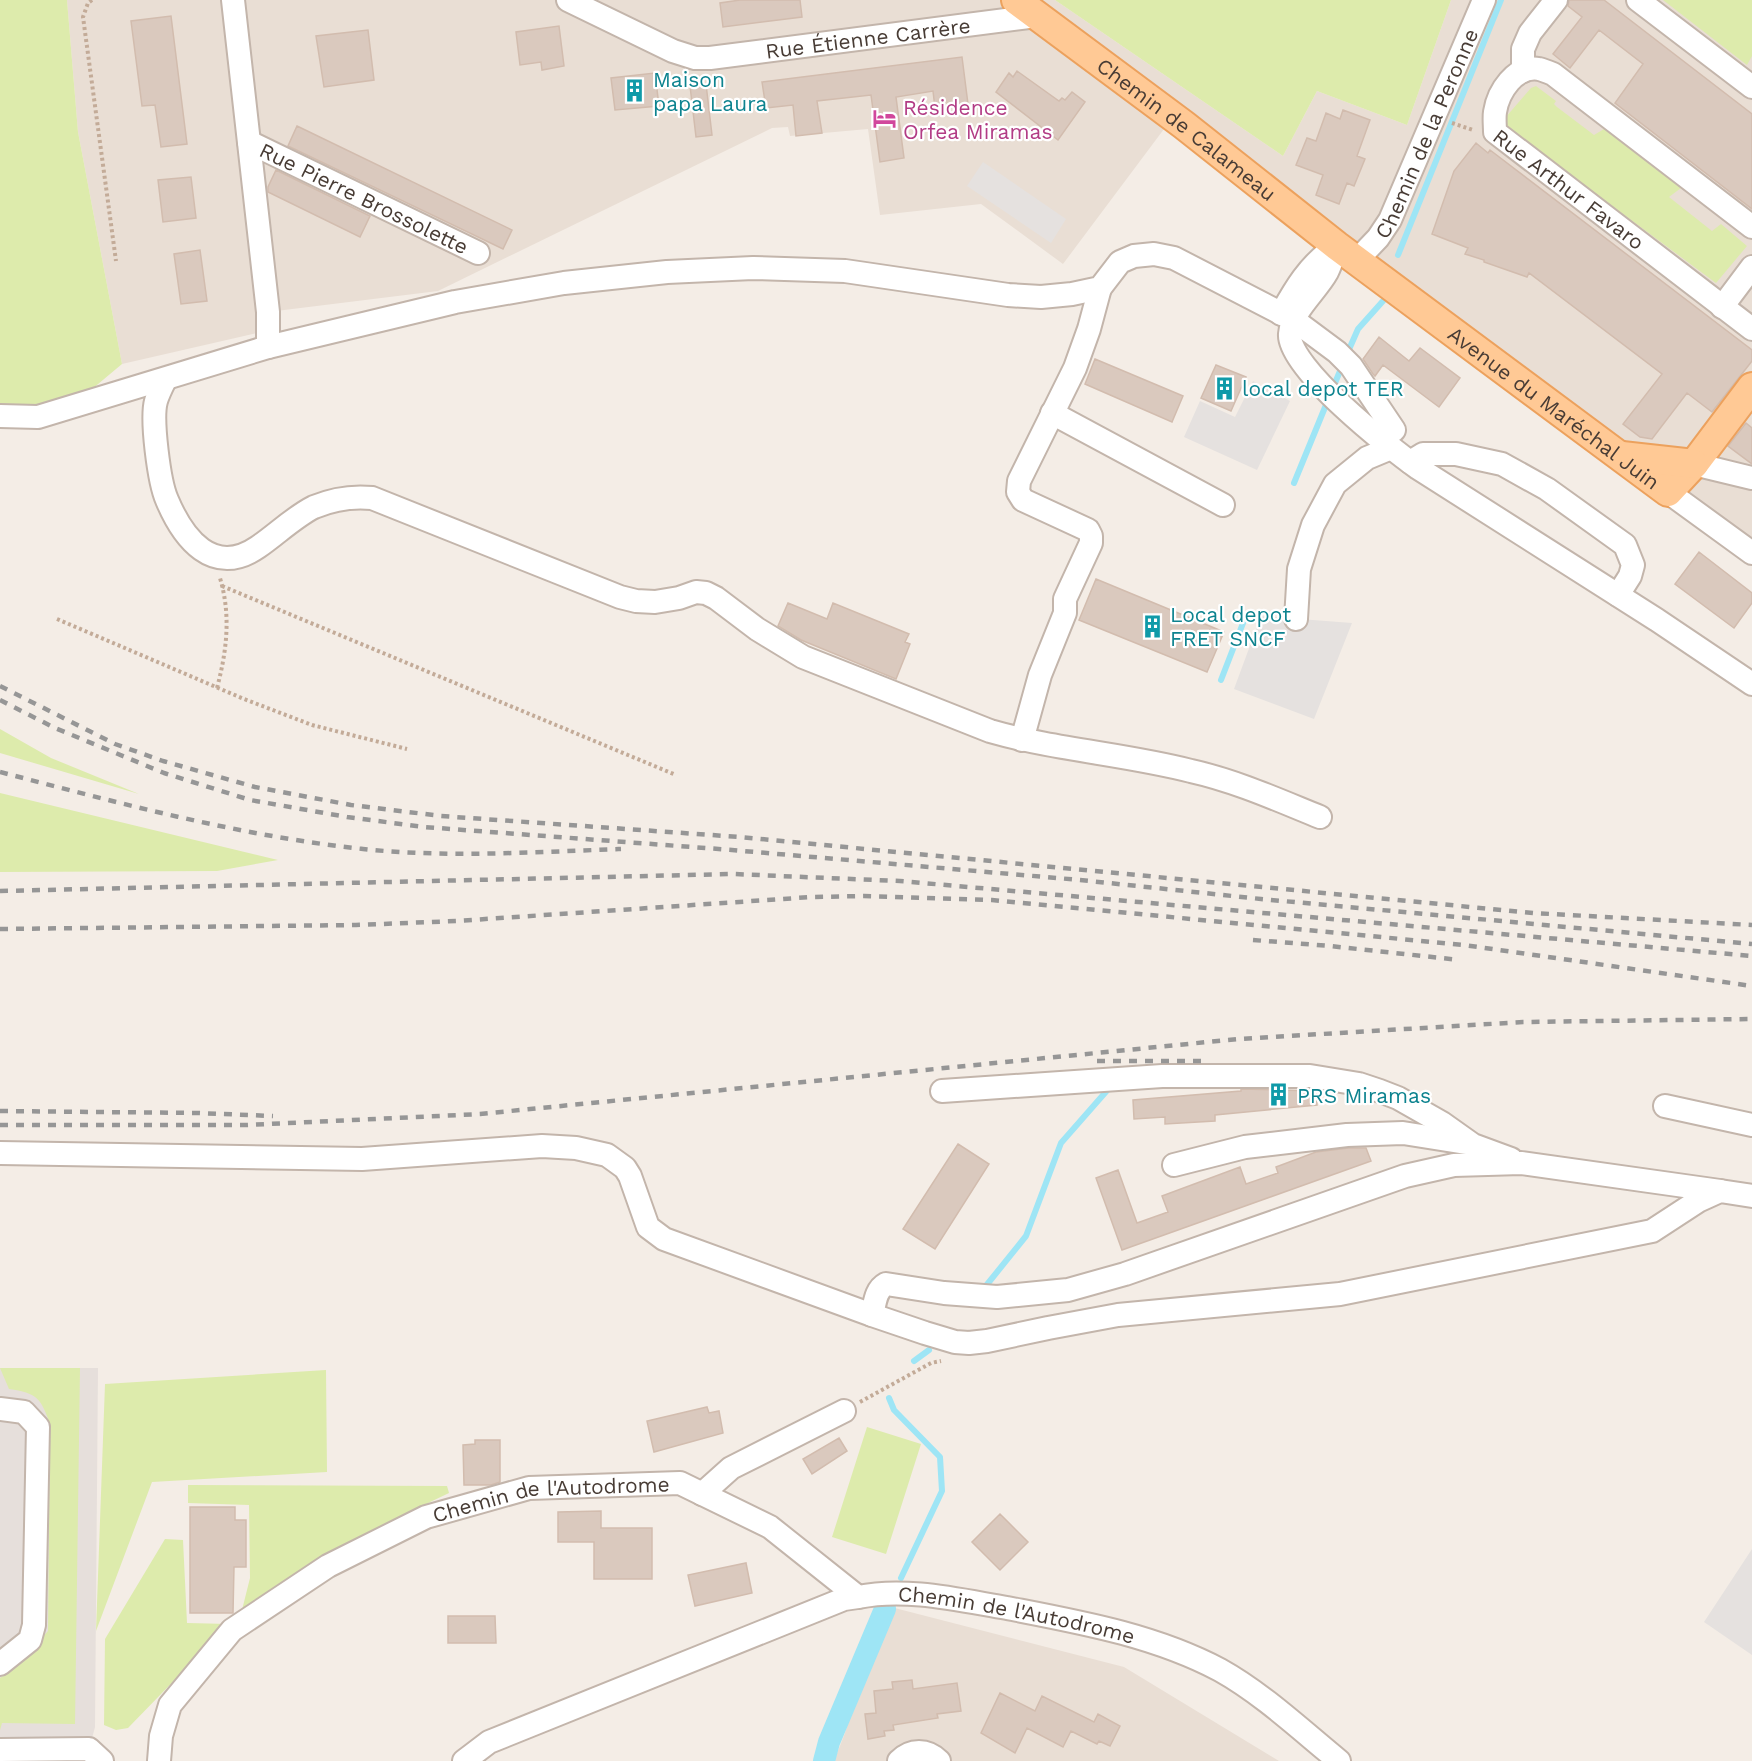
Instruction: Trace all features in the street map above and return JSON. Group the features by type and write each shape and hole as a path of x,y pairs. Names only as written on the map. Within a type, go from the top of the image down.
{"main road":[{"name":"Chemin de Calameau","path":"1026,8 1184,125 1347,253"},
{"name":"Avenue du Maréchal Juin","path":"1347,253 1668,492"},
{"path":"1668,492 1694,464 1752,387"},
{"path":"1621,456 1694,464"}],"street":[{"name":"Rue Pierre Brossolette","path":"232,0 268,312 267,347"},
{"name":"Rue Étienne Carrère","path":"568,0 673,51 695,58 710,58 1026,8"},
{"name":"Chemin de la Peronne","path":"1347,253 1378,238 1390,220 1484,0"},
{"path":"1556,0 1530,33 1522,49 1522,71 1537,69 1553,74 1752,227"},
{"path":"1638,0 1752,87"},
{"name":"Rue Arthur Favaro","path":"1522,71 1511,79 1501,94 1494,113 1495,132 1752,330"},
{"name":"Rue Pierre Brossolette","path":"249,142 478,253"},
{"path":"1287,317 1347,253"},
{"path":"1022,740 1040,675 1065,613 1065,598 1091,543 1091,536 1088,530 1023,500 1018,492 1019,481 1075,368 1100,288 1120,261 1134,256 1154,254 1174,258 1287,317 1344,359 1392,439 1410,462 1752,684"},
{"path":"1722,307 1752,267"},
{"path":"0,416 38,417 267,347 455,302 564,283 667,272 753,268 845,271 1008,295 1041,297 1100,288"},
{"path":"1287,317 1293,349 1331,394 1392,439"},
{"path":"165,380 156,401 154,418 161,488 187,537 200,550 214,557 235,557 256,549 313,507 355,496 372,498 620,597 655,602 679,598 696,592 706,593 757,629 803,657 990,731 1022,740 1193,771 1246,788 1320,817"},
{"path":"1052,413 1223,505"},
{"path":"1296,619 1299,569 1313,525 1335,484 1392,439"},
{"path":"1410,462 1423,454 1456,454 1502,464 1547,489 1625,545 1633,565 1630,576 1618,595"},
{"path":"1694,464 1752,477"},
{"name":"Avenue du Maréchal Juin","path":"1668,492 1752,553"},
{"path":"942,1091 1143,1077 1310,1076 1359,1084 1389,1094 1442,1123 1473,1145"},
{"path":"1665,1106 1752,1125"},
{"path":"1174,1165 1260,1145 1347,1135 1409,1134 1473,1145 1521,1162"},
{"path":"0,1153 362,1159 542,1146 599,1152 616,1160 625,1168 648,1227 664,1239 872,1315 955,1342 969,1343 1118,1315 1340,1294 1652,1231 1698,1201 1720,1191"},
{"path":"872,1315 882,1285 997,1297 1068,1290 1125,1274 1425,1170 1454,1165 1521,1162 1752,1196"},
{"path":"0,1408 24,1412 38,1427 34,1625 30,1640 0,1664"},
{"path":"702,1494 731,1468 844,1411"},
{"name":"Chemin de l'Autodrome","path":"159,1761 161,1736 171,1705 232,1630 328,1566 426,1517 529,1488 680,1483 770,1527 858,1597 879,1592 953,1598 1085,1623 1159,1643 1220,1671 1274,1707 1339,1761"},
{"path":"464,1761 489,1742 844,1599 858,1597"},
{"path":"0,1750 89,1749 101,1760"},
{"path":"899,1761 909,1753 918,1751 926,1752 939,1761"}],"path":[{"path":"92,0 88,3 83,17 116,261"},
{"path":"214,557 222,586 228,626 225,658 217,687"},
{"path":"222,586 676,776"},
{"path":"57,619 312,725 406,749"},
{"path":"844,1411 931,1363 951,1360"}],"shaded area":[{"path":"67,0 1055,0 1283,156 1317,91 1407,125 1451,0 1752,0 1752,541 1380,265 1164,129 1063,264 981,204 880,215 868,129 790,136 788,127 772,128 438,291 260,313 262,332 122,364 78,132"},
{"path":"983,162 1066,219 1051,243 967,186"},
{"path":"1253,381 1290,401 1257,470 1184,437 1200,401 1235,417"},
{"path":"1261,616 1352,623 1314,719 1234,689"},
{"path":"0,1368 98,1368 95,1727 86,1761 0,1761"},
{"path":"1752,1549 1752,1655 1704,1622"},
{"path":"883,1605 1124,1667 1279,1761 834,1761 845,1733"}],"green space":[{"path":"0,0 67,0 78,132 122,364 79,400 0,409"},
{"path":"1055,0 1451,0 1407,125 1317,91 1283,156"},
{"path":"1663,0 1752,0 1752,56 1747,65"},
{"path":"1536,86 1556,101 1554,104 1557,107 1594,135 1604,129 1681,188 1669,197 1712,231 1721,224 1747,246 1716,283 1538,151 1507,125 1505,118 1531,88"},
{"path":"0,729 51,758 139,794 0,753"},
{"path":"0,793 278,860 217,871 0,872"},
{"path":"0,1368 80,1368 75,1724 2,1723 0,1730 0,1678 14,1668 48,1631 50,1424 37,1398 26,1392 9,1389"},
{"path":"326,1370 327,1472 152,1482 96,1631 105,1384"},
{"path":"867,1427 921,1444 886,1554 832,1537"},
{"path":"188,1485 447,1486 449,1493 343,1547 242,1610 250,1578 249,1505 188,1503"},
{"path":"165,1539 183,1540 187,1623 229,1624 128,1728 116,1730 104,1725 105,1639"}],"building":[{"path":"740,0 800,0 802,17 723,27 720,3"},
{"path":"1569,0 1604,0 1752,114 1752,209 1615,103 1643,64 1599,30 1570,68 1553,54 1582,17 1568,6"},
{"path":"171,16 187,144 161,147 155,105 142,106 131,21"},
{"path":"559,26 564,66 542,70 541,62 520,65 516,32"},
{"path":"368,30 374,80 324,87 316,36"},
{"path":"962,57 968,104 935,108 933,91 896,97 904,158 880,162 871,95 817,101 822,133 796,136 793,105 766,108 762,82"},
{"path":"1017,71 1059,101 1062,98 1065,100 1072,92 1085,102 1058,140 996,92 1009,73 1013,77"},
{"name":"Maison papa Laura","path":"655,73 659,106 615,110 611,78"},
{"path":"706,84 712,135 696,137 690,86"},
{"path":"1343,110 1370,120 1357,156 1365,159 1354,186 1347,183 1339,204 1316,195 1323,175 1296,165 1307,138 1316,141 1326,113 1340,119"},
{"path":"297,126 512,230 503,249 288,146"},
{"path":"1476,143 1488,153 1490,150 1752,350 1752,361 1712,412 1687,393 1652,439 1640,437 1623,424 1662,374 1529,273 1527,277 1484,262 1484,260 1465,254 1468,248 1432,234 1454,171"},
{"path":"276,170 370,216 360,237 268,192"},
{"path":"191,177 196,218 163,222 158,180"},
{"path":"200,250 207,301 181,304 174,254"},
{"path":"1379,337 1409,361 1420,348 1460,378 1439,407 1383,365 1375,376 1373,374 1363,359"},
{"path":"1095,359 1183,396 1172,422 1085,384"},
{"name":"local depot TER","path":"1216,365 1246,377 1231,411 1201,398"},
{"path":"1746,423 1752,428 1752,464 1728,446"},
{"path":"1699,552 1752,593 1752,603 1734,628 1675,584"},
{"name":"Local depot FRET SNCF","path":"1096,579 1224,632 1207,672 1079,620"},
{"path":"788,603 827,619 833,603 909,634 905,642 910,644 896,679 801,640 778,626"},
{"path":"1241,1089 1316,1091 1317,1105 1215,1115 1215,1121 1165,1124 1165,1117 1134,1119 1133,1100 1241,1091"},
{"path":"958,1144 989,1164 935,1249 903,1229"},
{"path":"1366,1148 1371,1161 1122,1250 1096,1178 1118,1170 1137,1223 1168,1212 1162,1196 1240,1167 1246,1184 1278,1173 1276,1167 1316,1152"},
{"path":"707,1407 709,1413 719,1411 723,1433 654,1452 647,1421"},
{"path":"839,1438 847,1451 812,1474 803,1459"},
{"path":"475,1440 500,1440 500,1482 491,1485 464,1485 463,1445 475,1444"},
{"path":"190,1507 235,1507 235,1520 246,1520 246,1567 234,1567 233,1613 190,1613"},
{"path":"601,1511 601,1528 652,1528 652,1579 594,1579 594,1542 558,1542 558,1512"},
{"path":"1000,1514 1028,1542 1000,1570 972,1542"},
{"path":"746,1563 752,1593 695,1606 688,1575"},
{"path":"448,1616 495,1616 496,1643 448,1643"},
{"path":"912,1680 913,1689 957,1683 961,1711 937,1714 938,1718 893,1725 894,1730 884,1731 885,1736 868,1739 865,1714 876,1713 874,1691 893,1689 892,1682"},
{"path":"1000,1693 1035,1711 1042,1696 1094,1722 1098,1714 1120,1726 1110,1746 1099,1741 1097,1744 1071,1731 1063,1747 1027,1728 1015,1753 981,1733"}],"waterway":[{"path":"1398,255 1501,0"},
{"path":"1347,354 1358,329 1383,301"},
{"path":"1332,390 1343,364"},
{"path":"1294,483 1328,400"},
{"path":"1221,680 1245,618"},
{"path":"985,1287 1026,1236 1061,1143 1111,1086"},
{"path":"914,1361 929,1350"},
{"path":"889,1398 894,1410 940,1457 942,1491 901,1578"},
{"path":"824,1761 829,1742 885,1609"}],"railway":[{"path":"0,686 115,744 163,761 255,787 351,805 441,816 740,837 1533,913 1752,925"},
{"path":"0,700 55,728 164,773 250,800 347,817 424,827 732,850 1080,880 1752,944"},
{"path":"0,772 135,807 225,827 363,849 460,854 621,849"},
{"path":"0,891 733,874 900,881 1752,956"},
{"path":"0,929 356,925 456,921 812,897 864,896 992,900 1464,945 1752,986"},
{"path":"1253,940 1460,960"},
{"path":"0,1125 247,1125 480,1114 1238,1039 1523,1022 1752,1019"},
{"path":"1097,1061 1201,1061"},
{"path":"0,1111 273,1116"}],"place":[{"name":"Maison papa Laura","path":"635,91"},
{"name":"Résidence Orfea Miramas","path":"885,119"},
{"name":"local depot TER","path":"1224,388"},
{"name":"Local depot FRET SNCF","path":"1152,626"},
{"name":"PRS Miramas","path":"1279,1095"}]}
